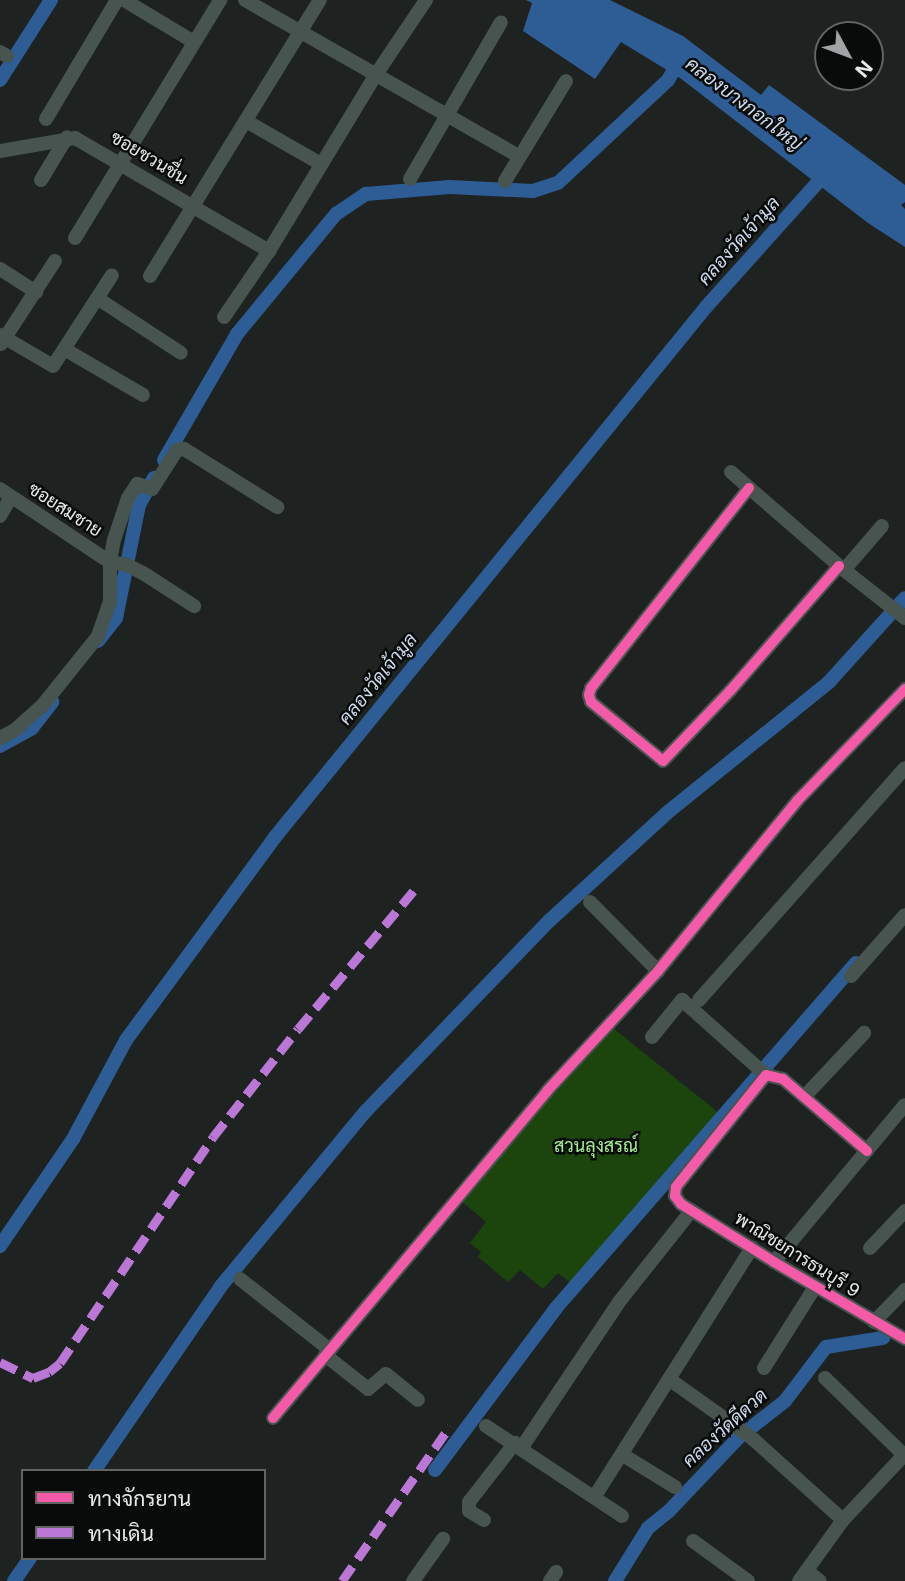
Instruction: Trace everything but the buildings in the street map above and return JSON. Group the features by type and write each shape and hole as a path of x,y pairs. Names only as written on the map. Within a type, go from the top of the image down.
{"street":[{"path":"46,119 117,0"},
{"path":"124,0 194,42"},
{"path":"75,238 220,0"},
{"path":"245,0 519,156"},
{"path":"150,276 320,0"},
{"path":"224,317 269,251 377,73 426,0"},
{"path":"410,179 501,22"},
{"path":"505,181 566,80"},
{"path":"246,121 321,164"},
{"path":"0,151 68,137"},
{"path":"41,180 68,137"},
{"name":"ซอยชวนชื่น","path":"68,137 83,141 269,251"},
{"path":"55,261 2,339 53,366 66,350 112,275"},
{"path":"0,269 36,292"},
{"path":"97,298 181,353"},
{"path":"66,350 143,395"},
{"path":"0,738 15,730 42,706 98,636 110,601 128,498 134,485 145,486 177,450 184,449 277,507"},
{"path":"731,472 842,568 899,613"},
{"path":"749,488 589,695 592,702 610,719 657,759 663,761 881,526"},
{"path":"0,516 6,493"},
{"name":"ซอยสมชาย","path":"6,493 117,563 194,606"},
{"path":"273,1418 547,1091 658,971 797,801 905,689"},
{"path":"699,1000 905,768"},
{"path":"590,902 658,971"},
{"path":"851,976 905,915"},
{"path":"652,1037 682,1000 761,1072 783,1079 867,1151"},
{"path":"804,1097 864,1033"},
{"name":"พาณิชยการธนบุรี 9","path":"761,1072 676,1187 675,1196 692,1210 774,1262 905,1339"},
{"path":"774,1262 905,1105"},
{"path":"484,1520 469,1511 468,1502 518,1445 619,1302 692,1210"},
{"path":"870,1248 905,1210"},
{"path":"595,1496 752,1248"},
{"path":"240,1279 368,1389 386,1374 418,1400"},
{"path":"764,1368 815,1287"},
{"path":"874,1322 905,1290"},
{"path":"820,1581 803,1576 843,1521 904,1454 825,1378"},
{"path":"669,1379 753,1439 843,1521"},
{"path":"486,1426 622,1516"},
{"path":"623,1455 676,1487"},
{"path":"413,1581 443,1539"},
{"path":"693,1541 748,1581"}],"green space":[{"name":"สวนลุงสรณ์","path":"609,1025 719,1113 572,1284 558,1273 543,1289 520,1270 508,1282 478,1257 481,1252 470,1243 486,1222 458,1198"}],"water":[{"name":"คลองบางกอกใหญ่","path":"526,0 610,0 683,36 761,95 769,85 905,185 905,202 901,205 905,209 905,247 868,223 680,78 621,42 595,79 523,31 532,3"}],"waterway":[{"path":"0,80 51,0"},
{"name":"คลองบางกอกใหญ่","path":"164,460 237,334 336,214 366,194 450,187 533,191 558,183 668,80 681,58"},
{"name":"คลองวัดเจ้ามูล","path":"0,1246 73,1139 126,1040 275,837 706,307 828,171"},
{"path":"98,641 116,618 139,505 154,478"},
{"path":"95,1469 221,1286 366,1111 549,921 668,812 829,682 905,598"},
{"path":"0,746 32,728 52,702"},
{"path":"435,1470 556,1308 856,963"},
{"name":"คลองวัดดีดวด","path":"615,1581 648,1528 670,1510 739,1437 785,1401 826,1347 883,1338"},
{"path":"14,1581 29,1560"}],"marked path":[{"path":"0,1362 33,1378 49,1372 60,1363 213,1137 298,1029 415,889"},
{"path":"342,1581 450,1426"}],"cycle path":[{"path":"749,488 591,688 591,702 663,761 730,691 839,566"},
{"path":"273,1418 547,1091 658,971 797,801 905,689"},
{"path":"867,1151 783,1079 766,1075 676,1187 675,1196 681,1204 774,1262 905,1339"}]}
